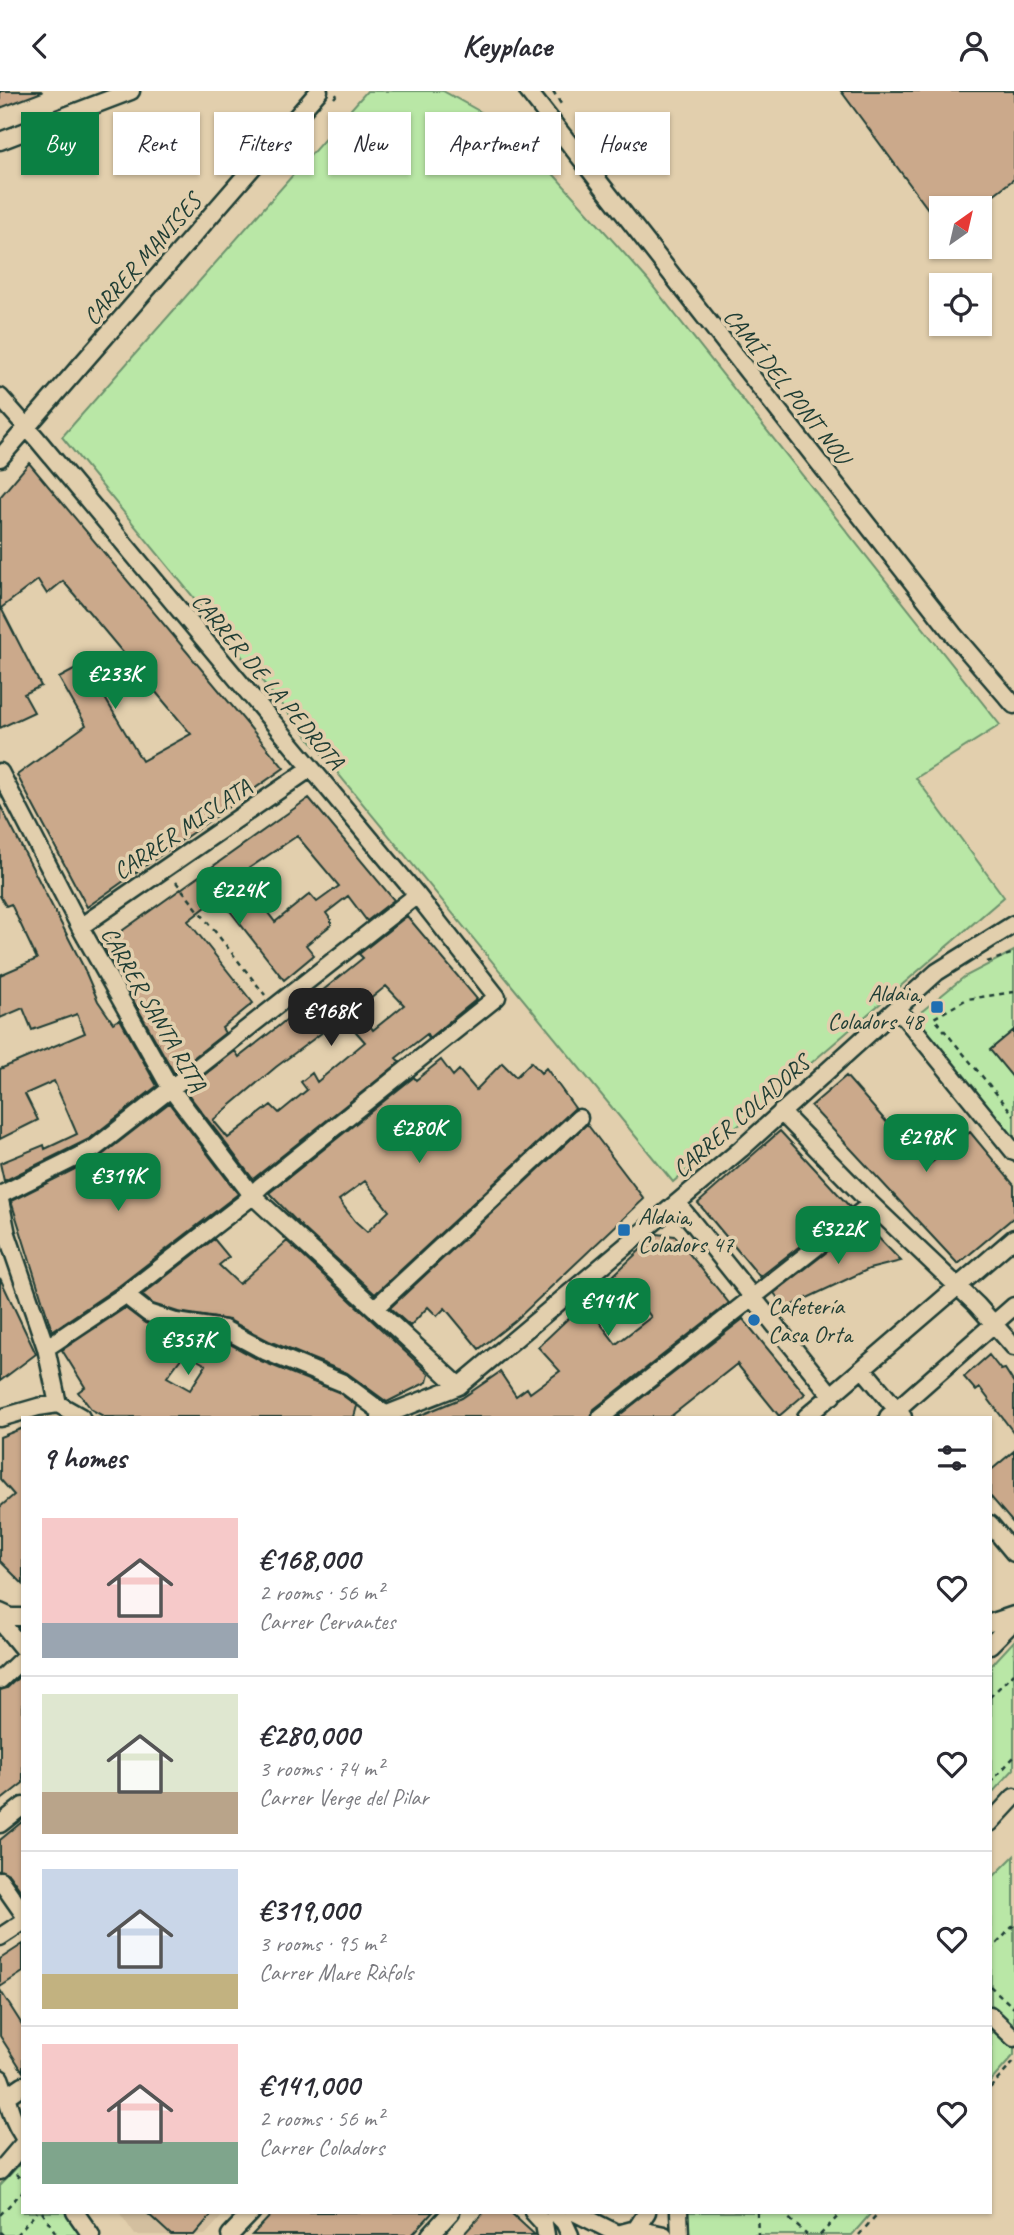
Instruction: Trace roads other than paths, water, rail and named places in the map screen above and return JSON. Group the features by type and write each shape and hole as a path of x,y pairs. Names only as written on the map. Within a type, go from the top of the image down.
{"street":[{"path":"0,141 131,91"},
{"name":"CARRER MANISES","path":"0,458 319,91"},
{"name":"CAMÍ DEL PONT NOU","path":"528,91 944,623 1014,705"},
{"name":"CARRER DE LA PEDROTA","path":"0,397 417,895 496,997 252,1195"},
{"name":"CARRER MISLATA","path":"80,927 311,768"},
{"name":"CARRER SANTA RITA","path":"0,772 80,927 171,1089 252,1195 459,1387"},
{"path":"58,1404 46,1348 4,1236 0,1198 95,1148 417,895"},
{"name":"CARRER COLADORS","path":"383,1416 459,1387 677,1203 937,972 1014,924"},
{"path":"980,945 1014,936"},
{"path":"897,1008 1014,1152"},
{"path":"781,1112 1014,1347"},
{"path":"374,1308 579,1118"},
{"path":"46,1348 125,1295 252,1195"},
{"path":"677,1203 832,1396"},
{"path":"602,1416 871,1204"},
{"path":"807,1416 1014,1238"},
{"path":"125,1295 148,1313 176,1322 224,1329 265,1351 343,1383 383,1416"},
{"path":"863,1369 896,1415 1014,1306"},
{"path":"0,1418 58,1404 79,1416"},
{"path":"992,1526 1014,1553"},
{"path":"0,1612 11,1617 21,1617"},
{"path":"992,1622 1014,1615"},
{"path":"0,1621 21,1647"},
{"path":"992,1643 1014,1621"},
{"path":"0,1680 21,1660"},
{"path":"992,1821 1014,1797"},
{"path":"0,1824 21,1808"},
{"path":"0,1880 21,1910"},
{"path":"0,1937 21,1923"},
{"path":"992,2017 1014,2038"},
{"path":"0,2078 11,2119 21,2133"},
{"path":"7,2096 21,2086"},
{"path":"0,2171 21,2146"},
{"path":"76,2214 91,2235"},
{"path":"230,2235 250,2214"},
{"path":"430,2235 449,2214"},
{"path":"579,2214 615,2234 636,2229 664,2235"},
{"path":"585,2214 599,2217 604,2214"},
{"path":"636,2229 646,2214"},
{"path":"679,2214 680,2235"},
{"path":"544,2221 564,2222 570,2235"}],"place":[{"name":"Aldaia, Coladors 48","path":"937,1007"},
{"name":"Aldaia, Coladors 47","path":"624,1230"},
{"name":"Cafetería Casa Orta","path":"754,1320"}]}
